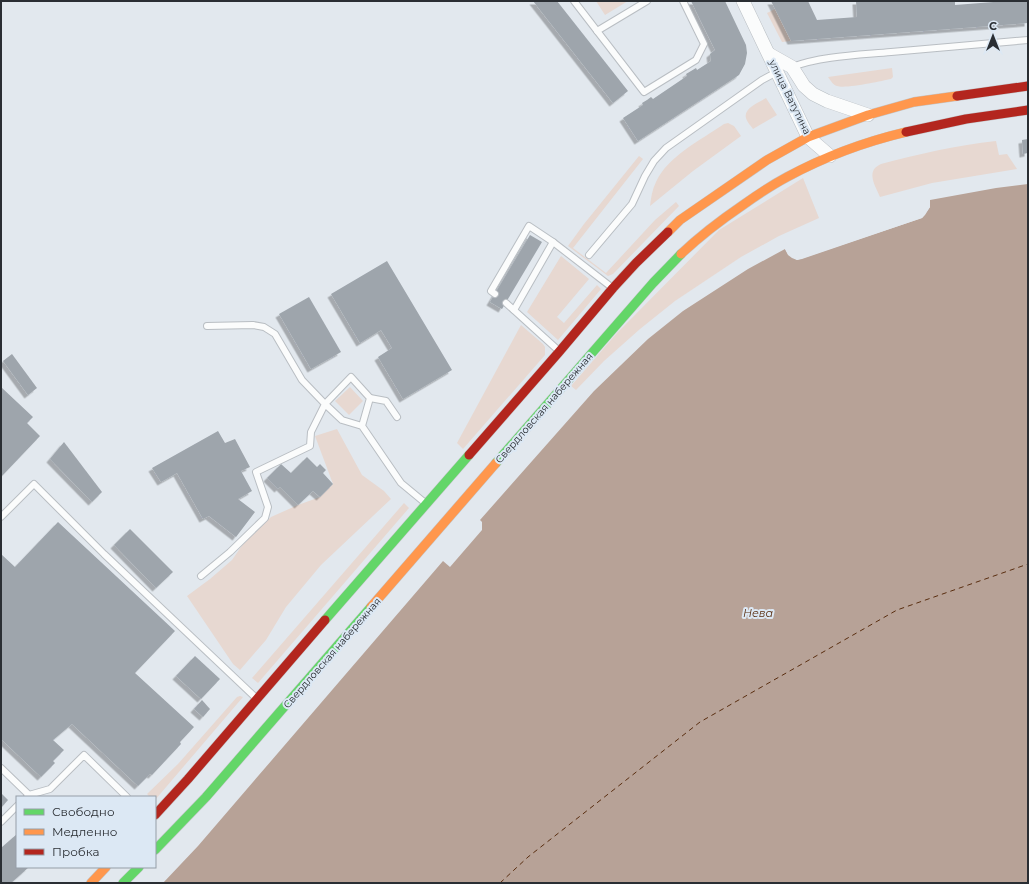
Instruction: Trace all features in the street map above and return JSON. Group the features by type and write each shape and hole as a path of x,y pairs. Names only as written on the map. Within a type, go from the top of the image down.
{"main road":[{"path":"156,814 188,779 613,288 680,220 767,160 808,137 914,102 1028,86"},
{"name":"Свердловская набережная","path":"156,849 206,797 653,283 697,240 739,208 788,176 830,156 870,141 926,127 976,117 1028,110"},
{"path":"91,883 105,868"},
{"path":"123,883 138,868"}],"street":[{"name":"улица Ватутина","path":"743,1 808,137 830,156"},
{"name":"улица Ватутина","path":"769,54 792,67 804,86 813,94 827,101 868,116"}],"lane":[{"path":"574,1 644,92 696,60 704,44 683,1"},
{"path":"597,31 647,1"},
{"path":"688,10 694,7"},
{"path":"589,255 632,204 654,161 666,148 762,80 777,72 802,63 822,59 1028,40"},
{"path":"495,294 491,291 529,226 553,242 613,288"},
{"path":"514,310 553,242"},
{"path":"506,303 559,352"},
{"path":"207,326 264,326 275,334 302,380 342,420 362,426 401,483 426,504"},
{"path":"201,576 230,552 265,518 268,507 256,472 310,446 312,432 325,404 351,378 370,398 386,401 397,417"},
{"path":"362,426 370,398"},
{"path":"1,517 34,484 104,554 257,698"},
{"path":"1,768 28,796 50,789 84,755 126,796"},
{"path":"1,822 16,807"}],"shaded area":[{"path":"596,1 628,1 605,15"},
{"path":"775,9 791,41 782,42 767,13"},
{"path":"892,68 893,77 891,79 855,86 837,86 833,84 828,77"},
{"path":"766,98 777,115 753,129 746,118 747,111 749,108"},
{"path":"728,123 734,126 741,136 693,171 650,206 655,185 661,173 668,164 686,149 724,124"},
{"path":"996,141 999,155 1007,154 1017,169 932,183 880,197 872,175 876,167 881,164 938,150"},
{"path":"639,156 643,159 573,248 606,273 655,220 676,202 679,206 613,274 608,276 568,246"},
{"path":"803,178 819,218 779,236 741,257 675,301 640,329 604,361 576,390 571,386 617,333 719,230"},
{"path":"561,256 589,279 557,317 564,323 597,285 601,289 558,340 527,312"},
{"path":"521,325 543,344 545,347 545,355 463,449 457,443"},
{"path":"350,387 363,401 349,415 335,401"},
{"path":"337,429 362,475 384,491 391,499 321,565 286,607 266,640 240,670 233,664 187,596 232,560 243,544 271,517 320,497 333,484 315,436"},
{"path":"404,503 409,508 258,683 252,678"},
{"path":"237,697 243,697 156,799 156,796 149,796 147,794 178,764"}],"water":[{"name":"Нева","path":"1028,184 1028,883 163,883 198,846 443,561 450,567 482,530 482,522 480,520 594,391 648,339 683,311 748,269 785,249 788,254 797,260 922,218 930,207 930,200 996,188"}],"pier":[{"path":"928,200 930,200 930,207 922,218 802,259 797,260 792,258 788,255 785,249 787,248 793,256 797,258 921,216 928,206"}],"building":[{"path":"533,1 557,1 628,91 613,103"},
{"path":"691,1 725,1 746,45 747,53 745,64 739,75 638,141 623,118 643,105 642,103 651,97 653,99 687,76 686,74 696,68 697,70 711,61 710,54 715,50"},
{"path":"771,1 808,1 817,20 857,17 856,1 955,1 955,5 1006,1 1028,1 1028,23 791,41"},
{"path":"1028,139 1028,153 1023,154 1022,140"},
{"path":"530,235 542,242 502,309 490,302"},
{"path":"387,261 452,370 403,399 378,357 392,348 381,330 360,343 331,294"},
{"path":"309,297 341,352 311,369 279,314"},
{"path":"12,354 37,388 28,395 3,361"},
{"path":"1,387 33,417 27,423 40,436 1,477"},
{"path":"218,431 225,443 235,439 250,467 241,471 252,491 238,499 255,512 236,537 209,516 203,519 177,473 161,482 152,468"},
{"path":"64,442 102,492 92,502 50,459"},
{"path":"307,457 317,467 320,464 326,470 323,473 333,484 320,497 313,491 298,505 280,487 278,489 267,478 281,464 291,473"},
{"path":"58,522 175,631 135,673 194,727 180,742 181,744 152,775 150,774 138,786 72,724 53,740 64,750 53,761 55,763 41,777 1,739 1,554 15,567"},
{"path":"130,529 173,572 156,588 114,545"},
{"path":"195,656 220,679 201,699 176,676"},
{"path":"202,700 210,709 203,717 194,709"},
{"path":"1,793 8,800 1,808"},
{"path":"16,835 16,868 28,868 11,883 1,883 1,848"}],"ferry route":[{"path":"500,883 528,857 700,722 897,610 1028,564"}],"traffic: fast":[{"path":"496,463 653,283 681,254"},
{"path":"325,620 469,455"},
{"path":"156,849 206,797 371,607"},
{"path":"123,883 138,868"}],"traffic: slow":[{"path":"668,232 680,220 767,160 808,137 868,115 914,102 957,96"},
{"path":"681,254 727,216 787,177 815,163 845,151 875,140 906,132"},
{"path":"371,607 496,463"},
{"path":"91,883 105,868"}],"traffic: jam":[{"path":"957,96 1028,86"},
{"path":"906,132 966,119 1028,110"},
{"path":"469,455 613,288 668,232"},
{"path":"156,814 325,620"}]}
